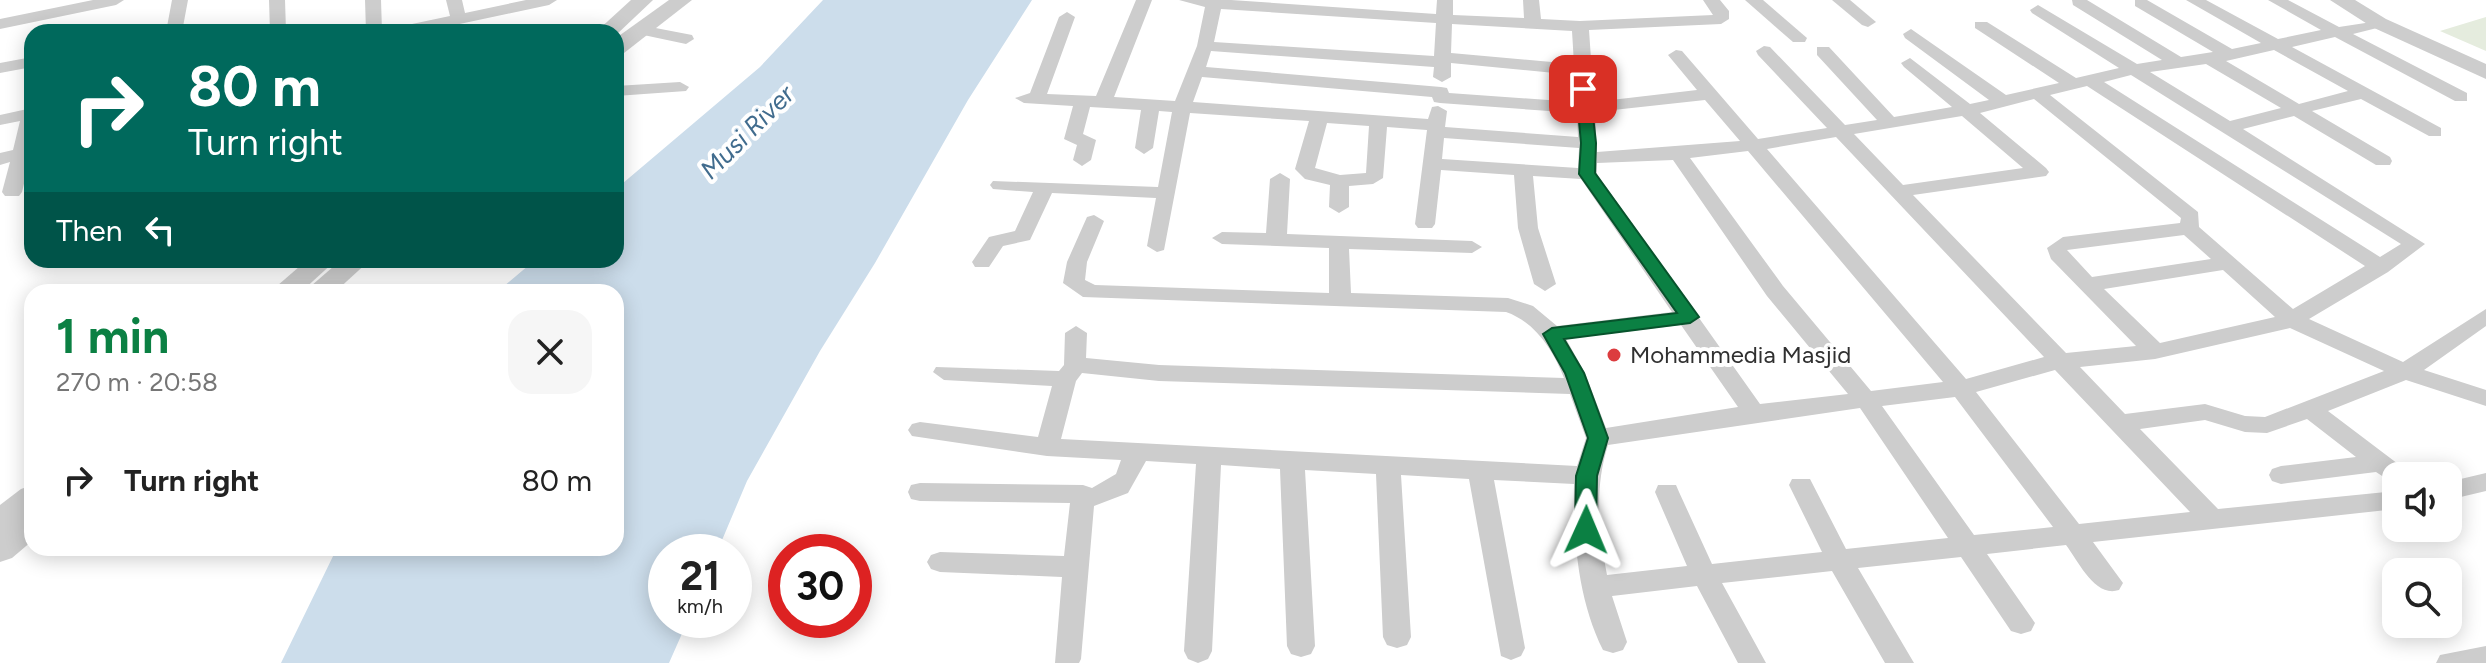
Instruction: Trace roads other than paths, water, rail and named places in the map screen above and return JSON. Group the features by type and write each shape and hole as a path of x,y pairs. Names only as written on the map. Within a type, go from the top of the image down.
{"street":[{"path":"0,24 116,0"},
{"path":"176,24 180,0"},
{"path":"277,0 278,24"},
{"path":"373,0 374,24"},
{"path":"454,0 459,20"},
{"path":"439,24 549,0"},
{"path":"616,24 643,0"},
{"path":"624,42 682,0"},
{"path":"1103,102 1144,0"},
{"path":"1187,0 1445,9 1533,24 1580,26 1721,19 1721,11 1711,0"},
{"path":"1531,0 1533,24"},
{"path":"1753,0 1799,38"},
{"path":"1840,0 1868,22"},
{"path":"2194,0 2435,132"},
{"path":"2276,0 2461,97"},
{"path":"2340,0 2379,23 2486,72"},
{"path":"1157,246 1182,107 1193,71 1205,46 1214,1"},
{"path":"2079,2 2180,64"},
{"path":"2141,3 2229,55"},
{"path":"74,24 75,8"},
{"path":"1425,224 1441,95 1445,9"},
{"path":"1598,438 1754,413 1961,388 2059,361 2155,352 2292,320 2381,267 2415,242 2038,10"},
{"path":"1067,17 1031,98 1378,120 1436,128 1588,158"},
{"path":"1433,164 1523,171 1588,158 1678,154 1756,145 2005,103 2132,70 2229,55 2379,23"},
{"path":"1981,25 2082,83 2381,267"},
{"path":"1580,26 1588,158 1754,413"},
{"path":"640,30 686,39"},
{"path":"1911,34 2005,103"},
{"path":"1205,46 1581,70"},
{"path":"1764,51 2212,519"},
{"path":"1823,51 1889,122"},
{"path":"1676,55 1961,388 2110,583"},
{"path":"2209,58 2383,161"},
{"path":"1899,191 2039,172 1910,63"},
{"path":"0,68 24,64"},
{"path":"1193,71 1585,108 1711,94"},
{"path":"624,90 680,87"},
{"path":"2226,128 2363,93"},
{"path":"2038,94 2191,216 2189,228"},
{"path":"1082,160 1087,140 1073,139 1083,101"},
{"path":"1144,148 1151,106"},
{"path":"0,120 24,115"},
{"path":"1320,116 1305,169 1312,175 1340,181 1373,178 1378,120"},
{"path":"6,193 24,146"},
{"path":"0,159 22,154"},
{"path":"1678,154 1775,291 1866,400 2021,623"},
{"path":"1523,171 1528,228 1545,284"},
{"path":"1276,241 1280,179"},
{"path":"1339,207 1340,181"},
{"path":"1000,185 1167,193"},
{"path":"982,262 996,241 1023,236 1045,187"},
{"path":"1094,221 1077,262 1074,283 1091,292 1508,305 1525,311 1552,334 1579,386 1598,438 1586,476 1586,530 1596,587 1613,642"},
{"path":"2189,228 2292,320 2405,372 2486,398"},
{"path":"2155,352 2091,284 2058,255 2057,248 2063,243 2189,228"},
{"path":"1222,238 1472,247"},
{"path":"1339,244 1340,300"},
{"path":"2091,284 2225,263"},
{"path":"294,284 313,268"},
{"path":"328,284 347,268"},
{"path":"2118,423 2205,412 2245,424 2267,425 2405,372 2486,316"},
{"path":"1552,334 1690,317"},
{"path":"1047,447 1070,372 1076,333"},
{"path":"944,372 1159,373 1579,386"},
{"path":"2310,409 2382,465"},
{"path":"920,430 1047,447 1586,476"},
{"path":"1083,500 1117,490 1133,474 1135,453"},
{"path":"1198,651 1209,458"},
{"path":"1292,462 1301,646"},
{"path":"1388,467 1397,637"},
{"path":"1480,469 1511,648"},
{"path":"2281,475 2382,470"},
{"path":"2462,488 2486,482"},
{"path":"1801,485 1839,560 1900,663"},
{"path":"920,492 1083,494 1067,659"},
{"path":"1667,492 1704,575 1752,663"},
{"path":"1596,587 2382,501"},
{"path":"0,523 24,504"},
{"path":"0,549 24,530"},
{"path":"940,562 1075,567"},
{"path":"2450,663 2486,658"}],"water":[{"name":"Musi River","path":"823,0 1032,0 968,100 875,263 820,351 747,481 725,534 648,534 648,638 680,638 669,663 281,663 333,556 624,556 624,284 506,284 526,268 624,268 624,182 760,67"}],"place":[{"name":"Mohammedia Masjid","path":"1614,355"}]}
